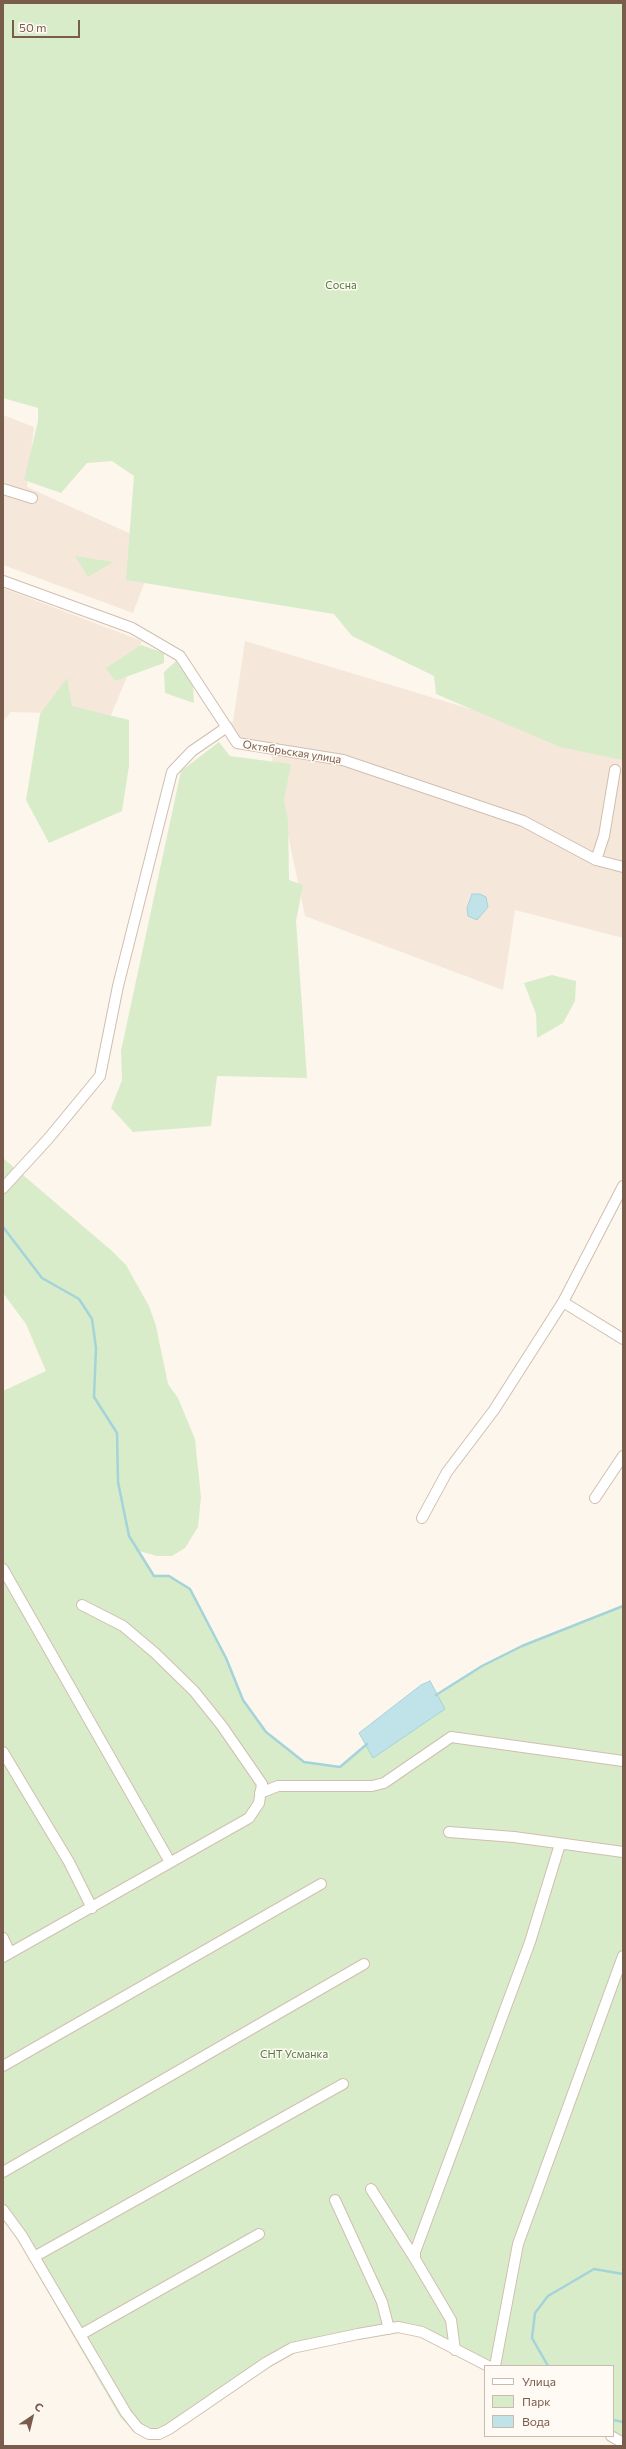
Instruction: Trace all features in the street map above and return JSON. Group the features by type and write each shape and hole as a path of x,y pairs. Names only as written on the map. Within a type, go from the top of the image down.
{"street":[{"path":"3,489 32,498"},
{"name":"Октябрьская улица","path":"3,581 132,628 180,656 237,743 343,760 523,821 596,860 623,866"},
{"path":"3,1188 48,1139 100,1076 118,986 172,772 192,751 227,727"},
{"path":"596,860 604,836 615,770"},
{"path":"422,1518 447,1472 494,1410 563,1302 623,1186"},
{"path":"563,1302 623,1339"},
{"path":"595,1498 623,1456"},
{"path":"3,1569 170,1862"},
{"path":"3,1938 7,1955 249,1818 259,1803 262,1784 222,1726 194,1691 156,1653 123,1626 82,1605"},
{"path":"260,1793 278,1786 372,1786 384,1784 451,1737 623,1761"},
{"path":"3,1752 69,1862 92,1908"},
{"path":"449,1832 514,1837 623,1852"},
{"path":"415,2259 415,2252 436,2193 528,1949 560,1844"},
{"path":"3,2066 321,1884"},
{"path":"496,2365 518,2244 623,1956"},
{"path":"3,2172 364,1964"},
{"path":"34,2257 343,2084"},
{"path":"371,2189 451,2320 455,2350"},
{"path":"335,2200 382,2302 389,2329"},
{"path":"3,2210 7,2212 131,2420 149,2434 159,2434 267,2362 292,2348 398,2327 422,2332 486,2365"},
{"path":"80,2336 259,2234"},
{"path":"613,2437 623,2443"}],"shaded area":[{"path":"3,415 34,427 27,487 140,538 156,552 133,613 3,565"},
{"path":"3,588 142,641 111,715 11,712 3,722"},
{"path":"245,641 623,755 623,938 515,910 503,990 305,916 271,754 230,742"}],"green space":[{"name":"Сосна","path":"3,3 623,3 623,760 560,747 436,694 434,676 352,636 334,614 126,580 134,476 112,461 87,463 61,493 24,480 38,421 38,408 3,398"},
{"path":"75,556 113,562 88,577"},
{"path":"141,645 164,653 164,663 115,681 106,668"},
{"path":"176,661 193,685 194,703 165,693 164,672"},
{"path":"67,678 72,706 129,720 129,766 122,811 49,843 26,800 40,714"},
{"path":"219,742 230,756 291,764 284,800 288,820 289,880 303,885 296,921 307,1078 217,1076 211,1126 133,1132 111,1108 122,1080 121,1051 181,771"},
{"path":"552,975 576,981 575,1001 563,1023 537,1038 536,1014 524,983"},
{"name":"СНТ Усманка","path":"3,1158 112,1251 126,1265 149,1306 156,1326 168,1384 178,1398 195,1439 201,1497 198,1527 185,1548 172,1556 157,1556 139,1551 154,1576 169,1576 190,1589 226,1658 243,1700 266,1732 304,1761 340,1767 383,1731 482,1666 522,1646 623,1606 623,2446 605,2437 614,2437 614,2365 484,2365 484,2369 421,2335 398,2330 294,2351 269,2364 160,2437 134,2431 120,2417 3,2214 3,1391 46,1371 26,1324 3,1293"}],"water":[{"path":"472,894 480,894 486,897 488,907 477,920 468,916 467,908"},
{"path":"430,1681 445,1709 373,1758 359,1733 421,1685"}],"waterway":[{"path":"3,1227 42,1278 79,1299 92,1319 96,1348 94,1397 117,1433 118,1482 129,1536 154,1576 169,1576 190,1589 226,1658 243,1700 266,1732 304,1762 340,1767 367,1744"},
{"path":"436,1695 482,1666 522,1646 623,1606"},
{"path":"547,2365 532,2338 535,2313 548,2296 594,2269 623,2274"},
{"path":"614,2420 623,2422"}]}
